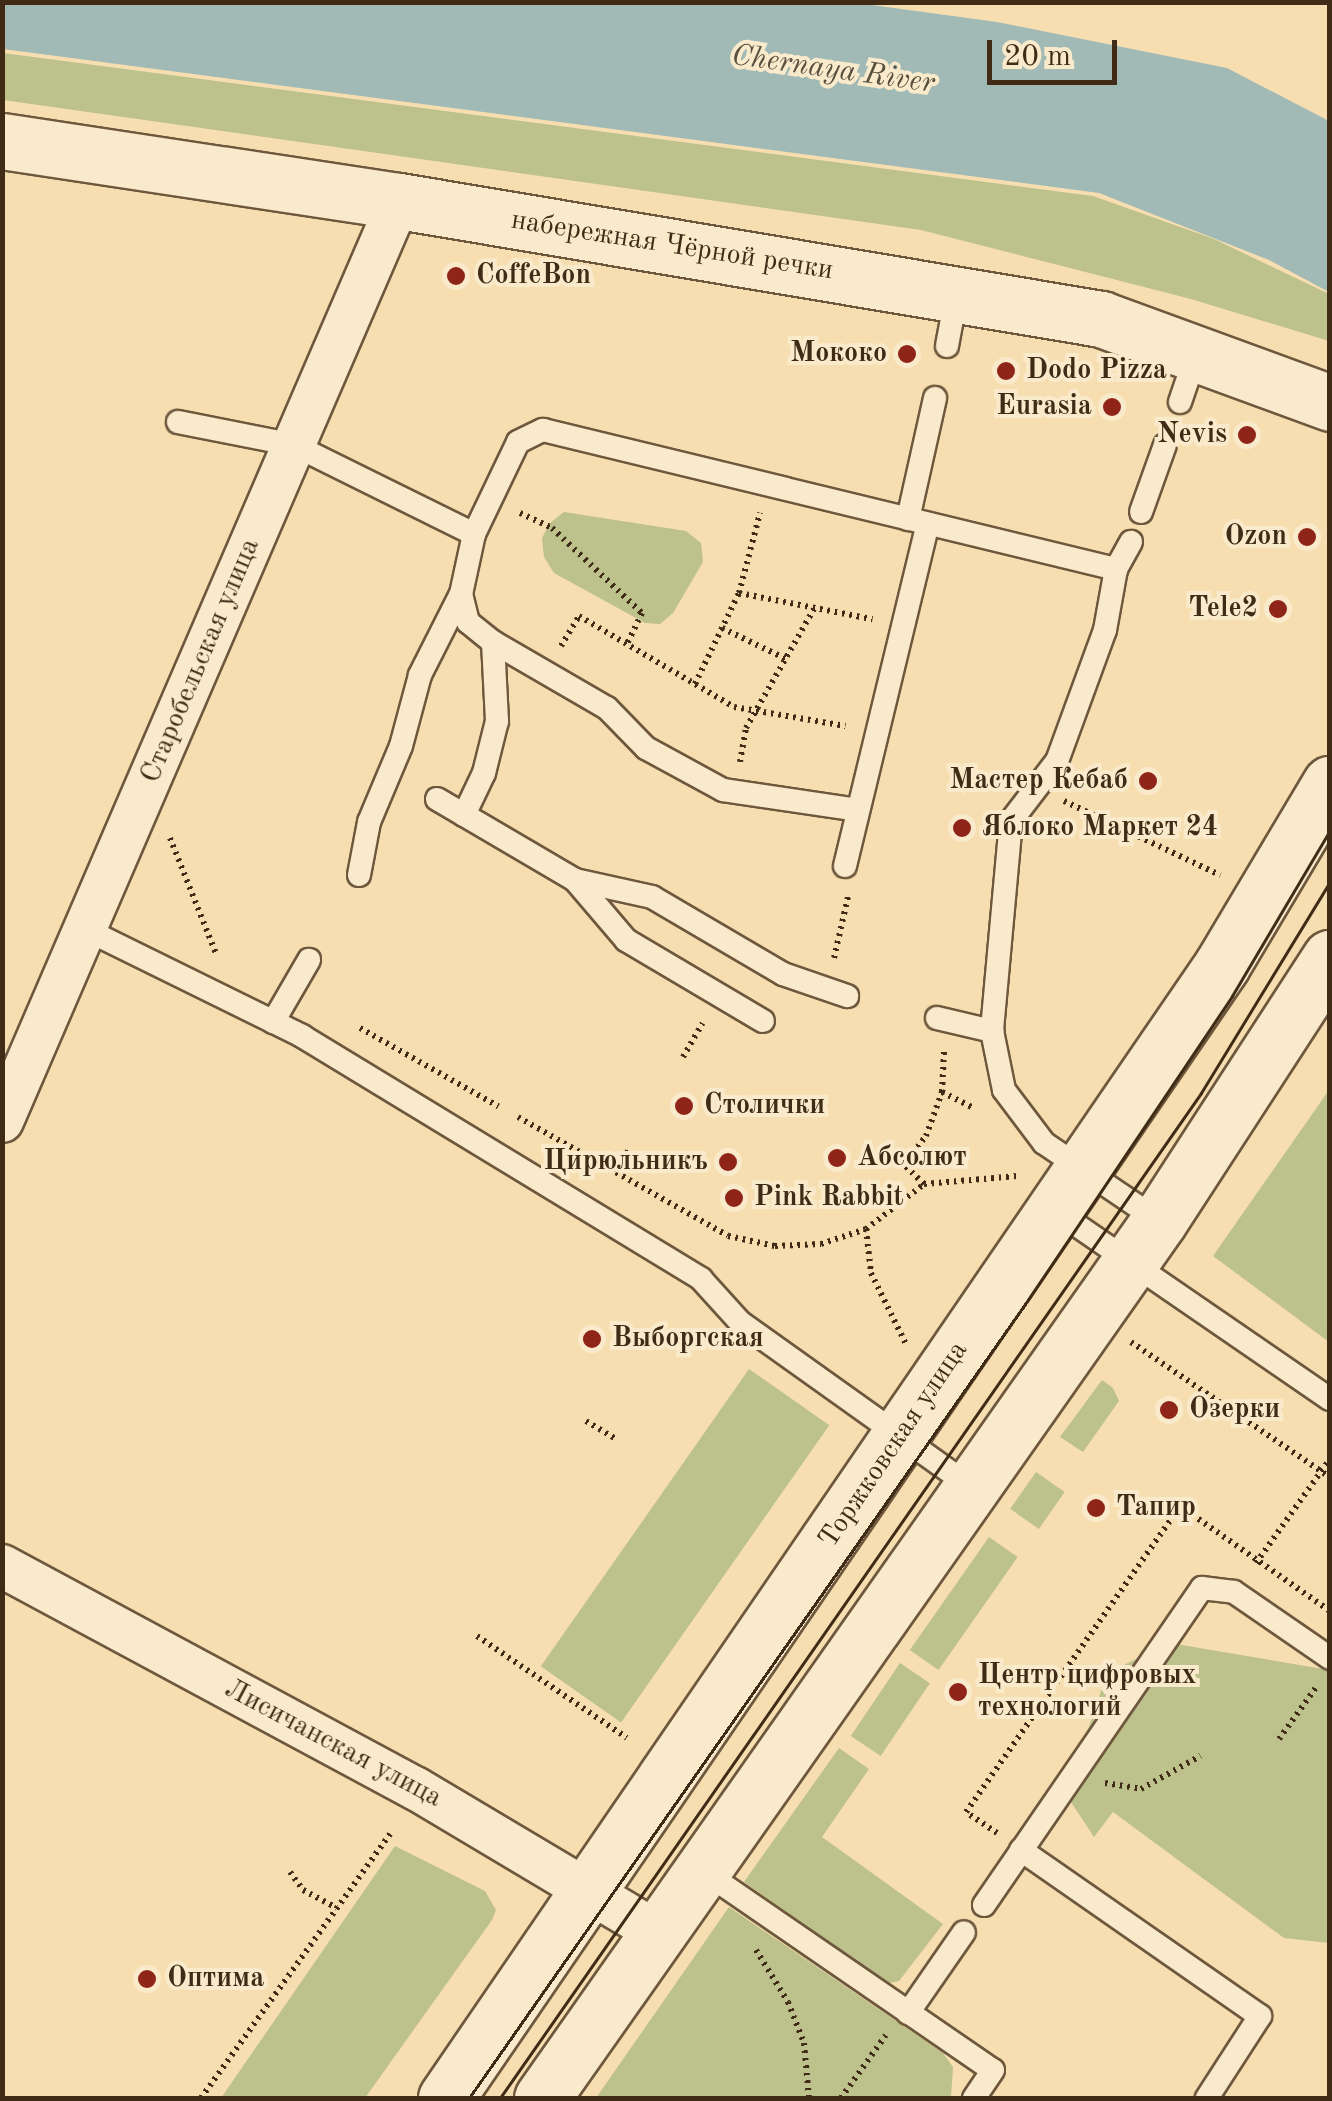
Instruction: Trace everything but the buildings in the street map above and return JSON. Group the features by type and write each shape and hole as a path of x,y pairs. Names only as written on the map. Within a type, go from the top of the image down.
{"main road":[{"name":"набережная Чёрной речки","path":"2,141 398,201 1102,319 1330,403"},
{"name":"Торжковская улица","path":"446,2098 898,1438 1054,1185 1222,965 1330,784"},
{"path":"542,2098 1144,1241 1330,958"}],"street":[{"name":"Старобельская улица","path":"2,1120 398,201"},
{"name":"Лисичанская улица","path":"2,1566 415,1788 591,1888 658,1932"}],"lane":[{"path":"947,346 956,292"},
{"path":"1180,402 1198,352"},
{"path":"845,866 903,624 935,398"},
{"path":"178,422 294,445 474,534"},
{"path":"359,875 369,822 401,746 420,675 461,594 474,534 518,442 544,430 1116,569"},
{"path":"1142,512 1164,446"},
{"path":"1131,542 1116,569 1105,630 1056,761 1011,821 992,1031 1004,1090 1044,1144 1054,1185 1144,1241 1330,1399"},
{"path":"461,594 468,622 492,642 607,708 646,748 723,790 858,810"},
{"path":"464,815 484,773 498,721 498,677 492,642"},
{"path":"437,799 575,880 652,897 783,974 837,992"},
{"path":"575,880 626,940 762,1020"},
{"path":"87,930 273,1022 701,1279 740,1322 970,1486"},
{"path":"273,1022 309,960"},
{"path":"938,1018 992,1031"},
{"path":"1054,1185 1144,1241"},
{"path":"984,1904 1202,1588 1234,1592 1330,1658"},
{"path":"1022,1850 1260,2016 1207,2098"},
{"path":"700,1869 993,2070 974,2098"},
{"path":"908,2012 964,1932"}],"path":[{"path":"695,684 739,593 768,485"},
{"path":"552,528 642,614 627,644"},
{"path":"739,593 903,624"},
{"path":"735,792 746,728 814,609"},
{"path":"546,673 579,616 734,707 877,731"},
{"path":"722,628 786,659"},
{"path":"1036,788 1221,876"},
{"path":"169,834 216,956 230,964"},
{"path":"837,992 848,898 845,866"},
{"path":"348,1021 498,1106"},
{"path":"924,1184 904,1165 926,1136 942,1092 944,1045"},
{"path":"518,1118 728,1236 790,1246 820,1244 866,1229 924,1184 1054,1185"},
{"path":"615,1172 630,1148"},
{"path":"866,1229 871,1272 907,1345"},
{"path":"1122,1336 1330,1478"},
{"path":"586,1421 616,1439"},
{"path":"1234,1592 1330,1459"},
{"path":"477,1636 627,1738"},
{"path":"1279,1739 1319,1683"},
{"path":"1071,1778 1141,1789 1200,1756"},
{"path":"201,2098 390,1834"},
{"path":"290,1872 303,1890 337,1908"},
{"path":"754,1906 743,1924 744,1933 788,2002 804,2043 809,2098"},
{"path":"841,2098 896,2020 908,2012"}],"green space":[{"path":"3,53 1093,196 1214,239 1329,294 1329,341 1191,299 921,230 3,100"},
{"path":"564,512 686,531 701,543 703,562 673,613 660,624 645,623 554,573 544,557 542,538 550,523"},
{"path":"1329,1090 1330,1342 1213,1256"},
{"path":"749,1369 829,1425 621,1723 541,1666"},
{"path":"1102,1380 1113,1388 1119,1401 1083,1452 1060,1437"},
{"path":"1036,1472 1065,1492 1039,1529 1010,1509"},
{"path":"989,1537 1018,1557 939,1670 910,1650"},
{"path":"1170,1643 1329,1670 1329,1943 1284,1938 1113,1812 1094,1837 1067,1796 1073,1756 1089,1727 1107,1673"},
{"path":"900,1663 930,1683 881,1756 851,1736"},
{"path":"839,1748 869,1769 822,1837 943,1924 899,1981 889,1983 879,1977 744,1882"},
{"path":"395,1846 485,1891 496,1910 492,1920 365,2098 221,2098"},
{"path":"729,1907 943,2053 953,2067 951,2098 596,2098"}],"water":[{"name":"Chernaya River","path":"3,2 850,2 997,22 1227,68 1329,121 1329,292 1269,260 1099,193 3,49"}],"tram line":[{"path":"469,2098 1028,1300 1232,996 1330,830"},
{"path":"500,2098 1201,1093 1330,882"}],"place":[{"name":"CoffeBon","path":"456,276"},
{"name":"Мококо","path":"907,354"},
{"name":"Dodo Pizza","path":"1006,371"},
{"name":"Eurasia","path":"1112,407"},
{"name":"Nevis","path":"1247,435"},
{"name":"Ozon","path":"1307,537"},
{"name":"Tele2","path":"1278,609"},
{"name":"Мастер Кебаб","path":"1148,781"},
{"name":"Яблоко Маркет 24","path":"962,828"},
{"name":"Столички","path":"684,1106"},
{"name":"Абсолют","path":"837,1158"},
{"name":"Цирюльникъ","path":"728,1162"},
{"name":"Pink Rabbit","path":"734,1198"},
{"name":"Выборгская","path":"592,1339"},
{"name":"Озерки","path":"1169,1410"},
{"name":"Тапир","path":"1096,1508"},
{"name":"Центр цифровых технологий","path":"958,1692"},
{"name":"Оптима","path":"147,1979"}]}
